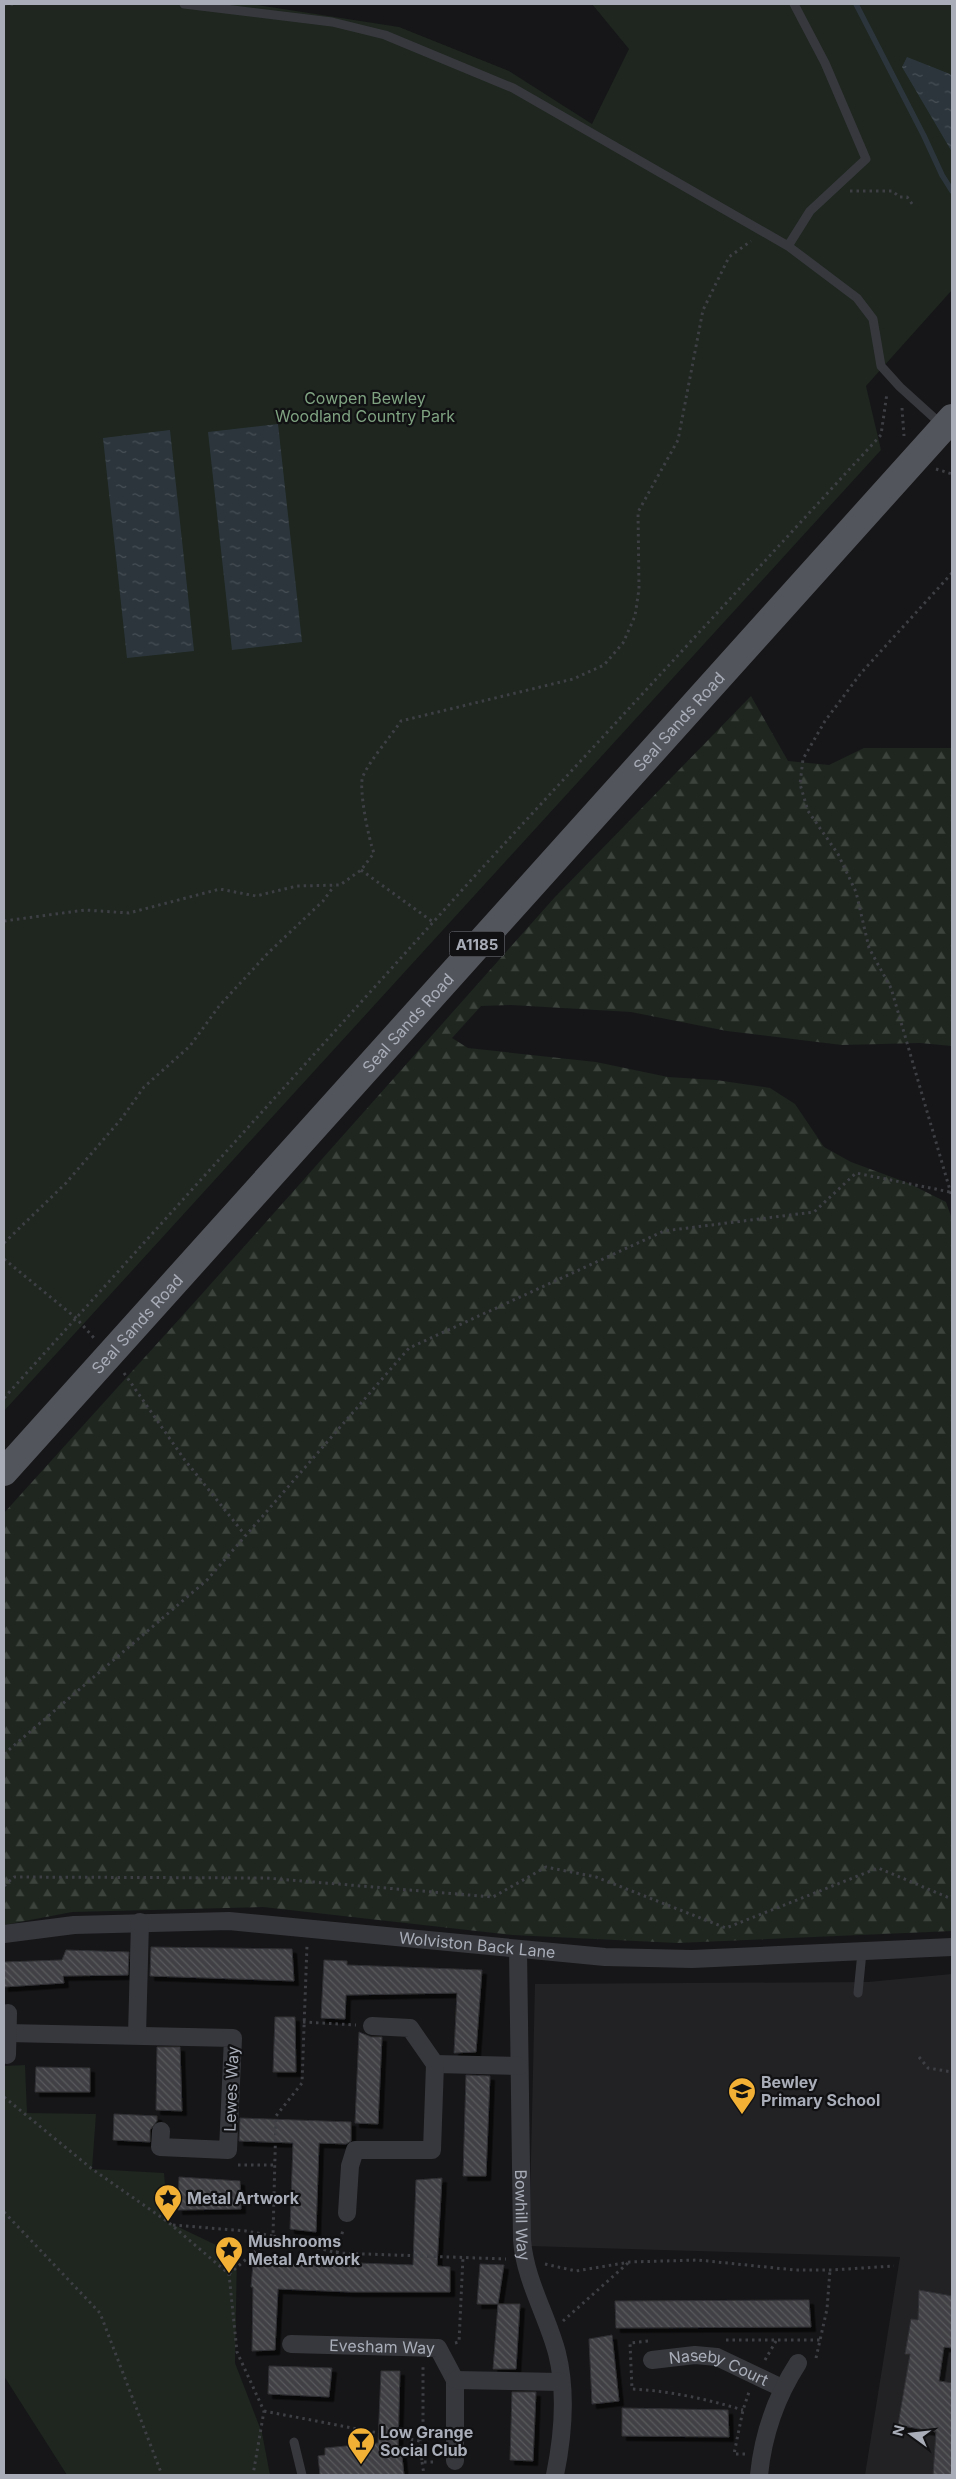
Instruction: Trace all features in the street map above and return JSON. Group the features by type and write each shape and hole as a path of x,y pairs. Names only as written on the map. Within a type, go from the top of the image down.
{"main road":[{"name":"Seal Sands Road","path":"4,1472 950,427"}],"street":[{"name":"Wolviston Back Lane","path":"4,1934 74,1924 229,1921 308,1927 605,1957 692,1959 952,1947"},
{"path":"138,2034 140,1922"},
{"name":"Bowhill Way","path":"518,1949 522,2240 524,2260 557,2354 561,2382 563,2425 555,2475"},
{"path":"8,2013 8,2054"},
{"path":"347,2213 350,2166 355,2150 432,2150 436,2064 410,2028 372,2026"},
{"name":"Lewes Way","path":"8,2033 138,2034 232,2038 228,2150 160,2147 161,2130"},
{"path":"436,2064 519,2066"},
{"name":"Evesham Way","path":"291,2344 430,2348 455,2380 455,2461"},
{"name":"Naseby Court","path":"652,2360 695,2355 717,2358 782,2388"},
{"name":"Naseby Court","path":"758,2475 782,2388 798,2363"},
{"path":"455,2380 561,2382"}],"lane":[{"path":"184,4 332,22 385,35 513,88 788,246 857,298 873,319 881,366 893,379 950,427"},
{"path":"788,246 810,210 866,159 825,63 794,4"},
{"path":"858,1993 862,1952"},
{"path":"294,2442 302,2475"}],"path":[{"path":"4,4 13,4"},
{"path":"839,184 854,192 892,190 900,197 907,197 913,204"},
{"path":"4,921 85,910 129,913 220,889 256,896 297,886 340,885 361,870 374,853 370,843 365,815 362,778 401,721 573,678 604,664 623,643 636,616 639,589 638,512 678,440 703,310 729,257 761,230"},
{"path":"4,1398 433,922 881,435 884,423 884,400 893,379"},
{"path":"952,573 861,672 825,721 803,759 800,784 808,811 838,854 856,892 869,948 891,988 952,1197"},
{"path":"361,870 433,922"},
{"path":"4,1243 66,1182 122,1118 144,1088 190,1046 226,999 335,886"},
{"path":"4,1754 207,1580 409,1348 664,1231 814,1212 856,1173 950,1192"},
{"path":"4,1259 76,1318 133,1384 184,1459 245,1535"},
{"path":"4,1886 14,1877 266,1878 493,1898 546,1867 596,1877 726,1928 878,1868 952,1899"},
{"path":"229,2274 273,2236 276,2116 302,2083 308,1927"},
{"path":"303,2022 372,2026"},
{"path":"919,2058 928,2068 952,2072"},
{"path":"4,2097 92,2169 173,2225 229,2274 237,2352 264,2411 253,2475"},
{"path":"228,2150 236,2164 274,2165"},
{"path":"4,2212 100,2314 162,2475"},
{"path":"337,2253 347,2213"},
{"path":"173,2225 273,2236 337,2253 501,2259"},
{"path":"424,2475 420,2441 430,2348 459,2342 463,2257"},
{"path":"540,2264 576,2271 630,2262 698,2260 795,2270 894,2266"},
{"path":"550,2332 630,2262"},
{"path":"762,2455 734,2454 743,2410 755,2375 776,2341"},
{"path":"264,2411 420,2441"},
{"path":"422,2462 455,2461"}],"shaded area":[{"name":"Bewley Primary School","path":"952,1974 952,2475 865,2475 900,2257 529,2246 535,1984 868,1982"}],"green space":[{"name":"Cowpen Bewley Woodland Country Park","path":"4,4 251,4 399,27 509,71 592,124 629,49 592,4 952,4 952,290 866,386 881,450 4,1411"},
{"path":"751,696 788,761 829,765 864,748 952,748 952,1046 920,1043 842,1045 727,1031 631,1012 511,1005 481,1006 452,1038 468,1048 596,1062 668,1077 716,1080 770,1088 795,1104 824,1147 851,1162 908,1183 946,1202 952,1219 952,1931 677,1943 513,1935 263,1907 72,1912 4,1925 4,1513 555,897"},
{"path":"25,2065 27,2113 96,2114 92,2169 164,2173 168,2222 237,2255 235,2363 262,2433 270,2475 67,2475 4,2376 4,2066"}],"water":[{"path":"907,57 950,74 952,77 952,152 902,67"},
{"path":"278,424 302,642 232,650 208,432"},
{"path":"170,430 194,651 127,658 103,438"}],"building":[{"path":"151,1947 292,1949 294,1981 150,1976"},
{"path":"66,1950 129,1952 128,1975 63,1976 64,1983 4,1987 4,1962 62,1960"},
{"path":"324,1960 347,1961 347,1965 482,1970 476,2052 454,2053 457,1993 346,1995 345,2019 321,2018"},
{"path":"275,2017 295,2017 296,2072 273,2072"},
{"path":"359,2032 371,2037 382,2037 378,2124 355,2123"},
{"path":"157,2047 180,2047 182,2111 156,2110"},
{"path":"36,2067 90,2068 90,2092 35,2092"},
{"path":"466,2075 490,2076 486,2176 463,2176"},
{"path":"114,2114 157,2116 157,2121 150,2130 150,2142 113,2140"},
{"path":"240,2118 351,2122 351,2141 346,2144 319,2143 316,2232 290,2229 293,2143 239,2141"},
{"path":"179,2177 240,2181 241,2209 178,2210"},
{"path":"442,2178 437,2266 450,2267 450,2292 350,2292 278,2289 275,2350 252,2351 253,2287 251,2287 253,2264 358,2265 358,2263 413,2265 416,2180"},
{"path":"480,2264 504,2265 498,2304 477,2304"},
{"path":"919,2290 952,2296 952,2348 944,2347 939,2381 952,2383 952,2475 933,2475 936,2432 898,2425 910,2354 905,2354 911,2319 918,2320"},
{"path":"809,2300 811,2327 616,2328 615,2301"},
{"path":"498,2304 520,2304 516,2369 493,2369"},
{"path":"612,2335 619,2401 592,2404 589,2339"},
{"path":"269,2366 332,2368 329,2397 268,2394"},
{"name":"Low Grange Social Club","path":"381,2371 400,2371 398,2447 401,2447 404,2475 320,2475 318,2456 325,2455 325,2448 378,2443"},
{"path":"512,2392 536,2392 533,2461 510,2460"},
{"path":"622,2408 728,2410 729,2437 622,2436"}],"waterway":[{"path":"856,4 942,175 952,191"}],"place":[{"name":"Bewley Primary School","path":"742,2115"},
{"name":"Metal Artwork","path":"168,2222"},
{"name":"Mushrooms Metal Artwork","path":"229,2274"},
{"name":"Low Grange Social Club","path":"361,2465"}]}
